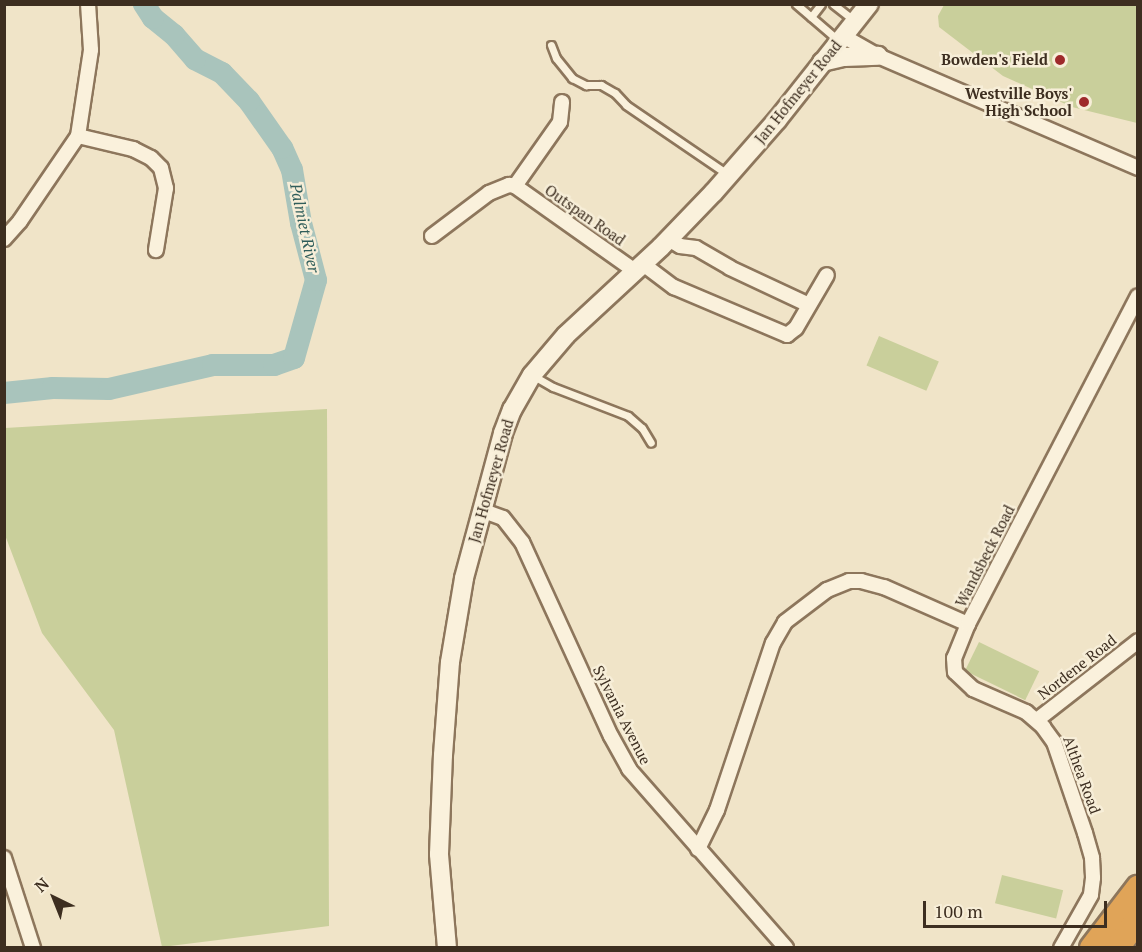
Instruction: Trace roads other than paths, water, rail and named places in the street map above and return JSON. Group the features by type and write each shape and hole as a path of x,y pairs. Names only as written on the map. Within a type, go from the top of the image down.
{"highway":[{"path":"1092,948 1137,888"},
{"path":"1117,948 1137,919"}],"street":[{"path":"4,239 20,221 78,136 91,50 88,4"},
{"name":"Jan Hofmeyer Road","path":"447,948 439,854 447,700 457,615 481,510 502,433 512,410 532,375 566,335 668,239 729,175 869,4"},
{"path":"841,39 1137,168"},
{"path":"822,62 844,57 878,56"},
{"path":"432,236 496,188 515,186 560,122 562,102"},
{"path":"78,136 132,149 151,158 161,168 166,188 156,250"},
{"name":"Outspan Road","path":"515,186 639,267 674,287 783,334 793,332 826,275"},
{"path":"668,239 680,246 696,248 730,268 809,305"},
{"name":"Wandsbeck Road","path":"698,849 717,810 773,643 781,628 795,612 827,590 849,581 861,581 884,587 968,624 1137,296"},
{"name":"Sylvania Avenue","path":"481,510 503,518 522,542 622,758 640,784 786,948"},
{"name":"Althea Road","path":"968,624 954,658 953,666 959,678 973,689 1026,712 1036,720 1054,742 1092,858 1091,895 1062,948"},
{"name":"Nordene Road","path":"1036,720 1137,641"},
{"path":"4,858 33,948"}],"lane":[{"path":"796,4 841,39"},
{"path":"811,17 821,4"},
{"path":"833,4 855,21"},
{"path":"551,45 556,58 572,78 586,85 602,85 615,93 626,105 729,175"},
{"path":"532,375 553,387 627,416 642,428 651,442"}],"waterway":[{"name":"Palmiet River","path":"4,393 53,388 109,389 213,365 274,365 294,358 316,280 301,223 292,170 282,148 249,101 222,73 195,59 174,35 153,18 144,4"}],"place":[{"name":"Bowden's Field","path":"1060,60"},
{"name":"Westville Boys' High School","path":"1084,102"}]}
